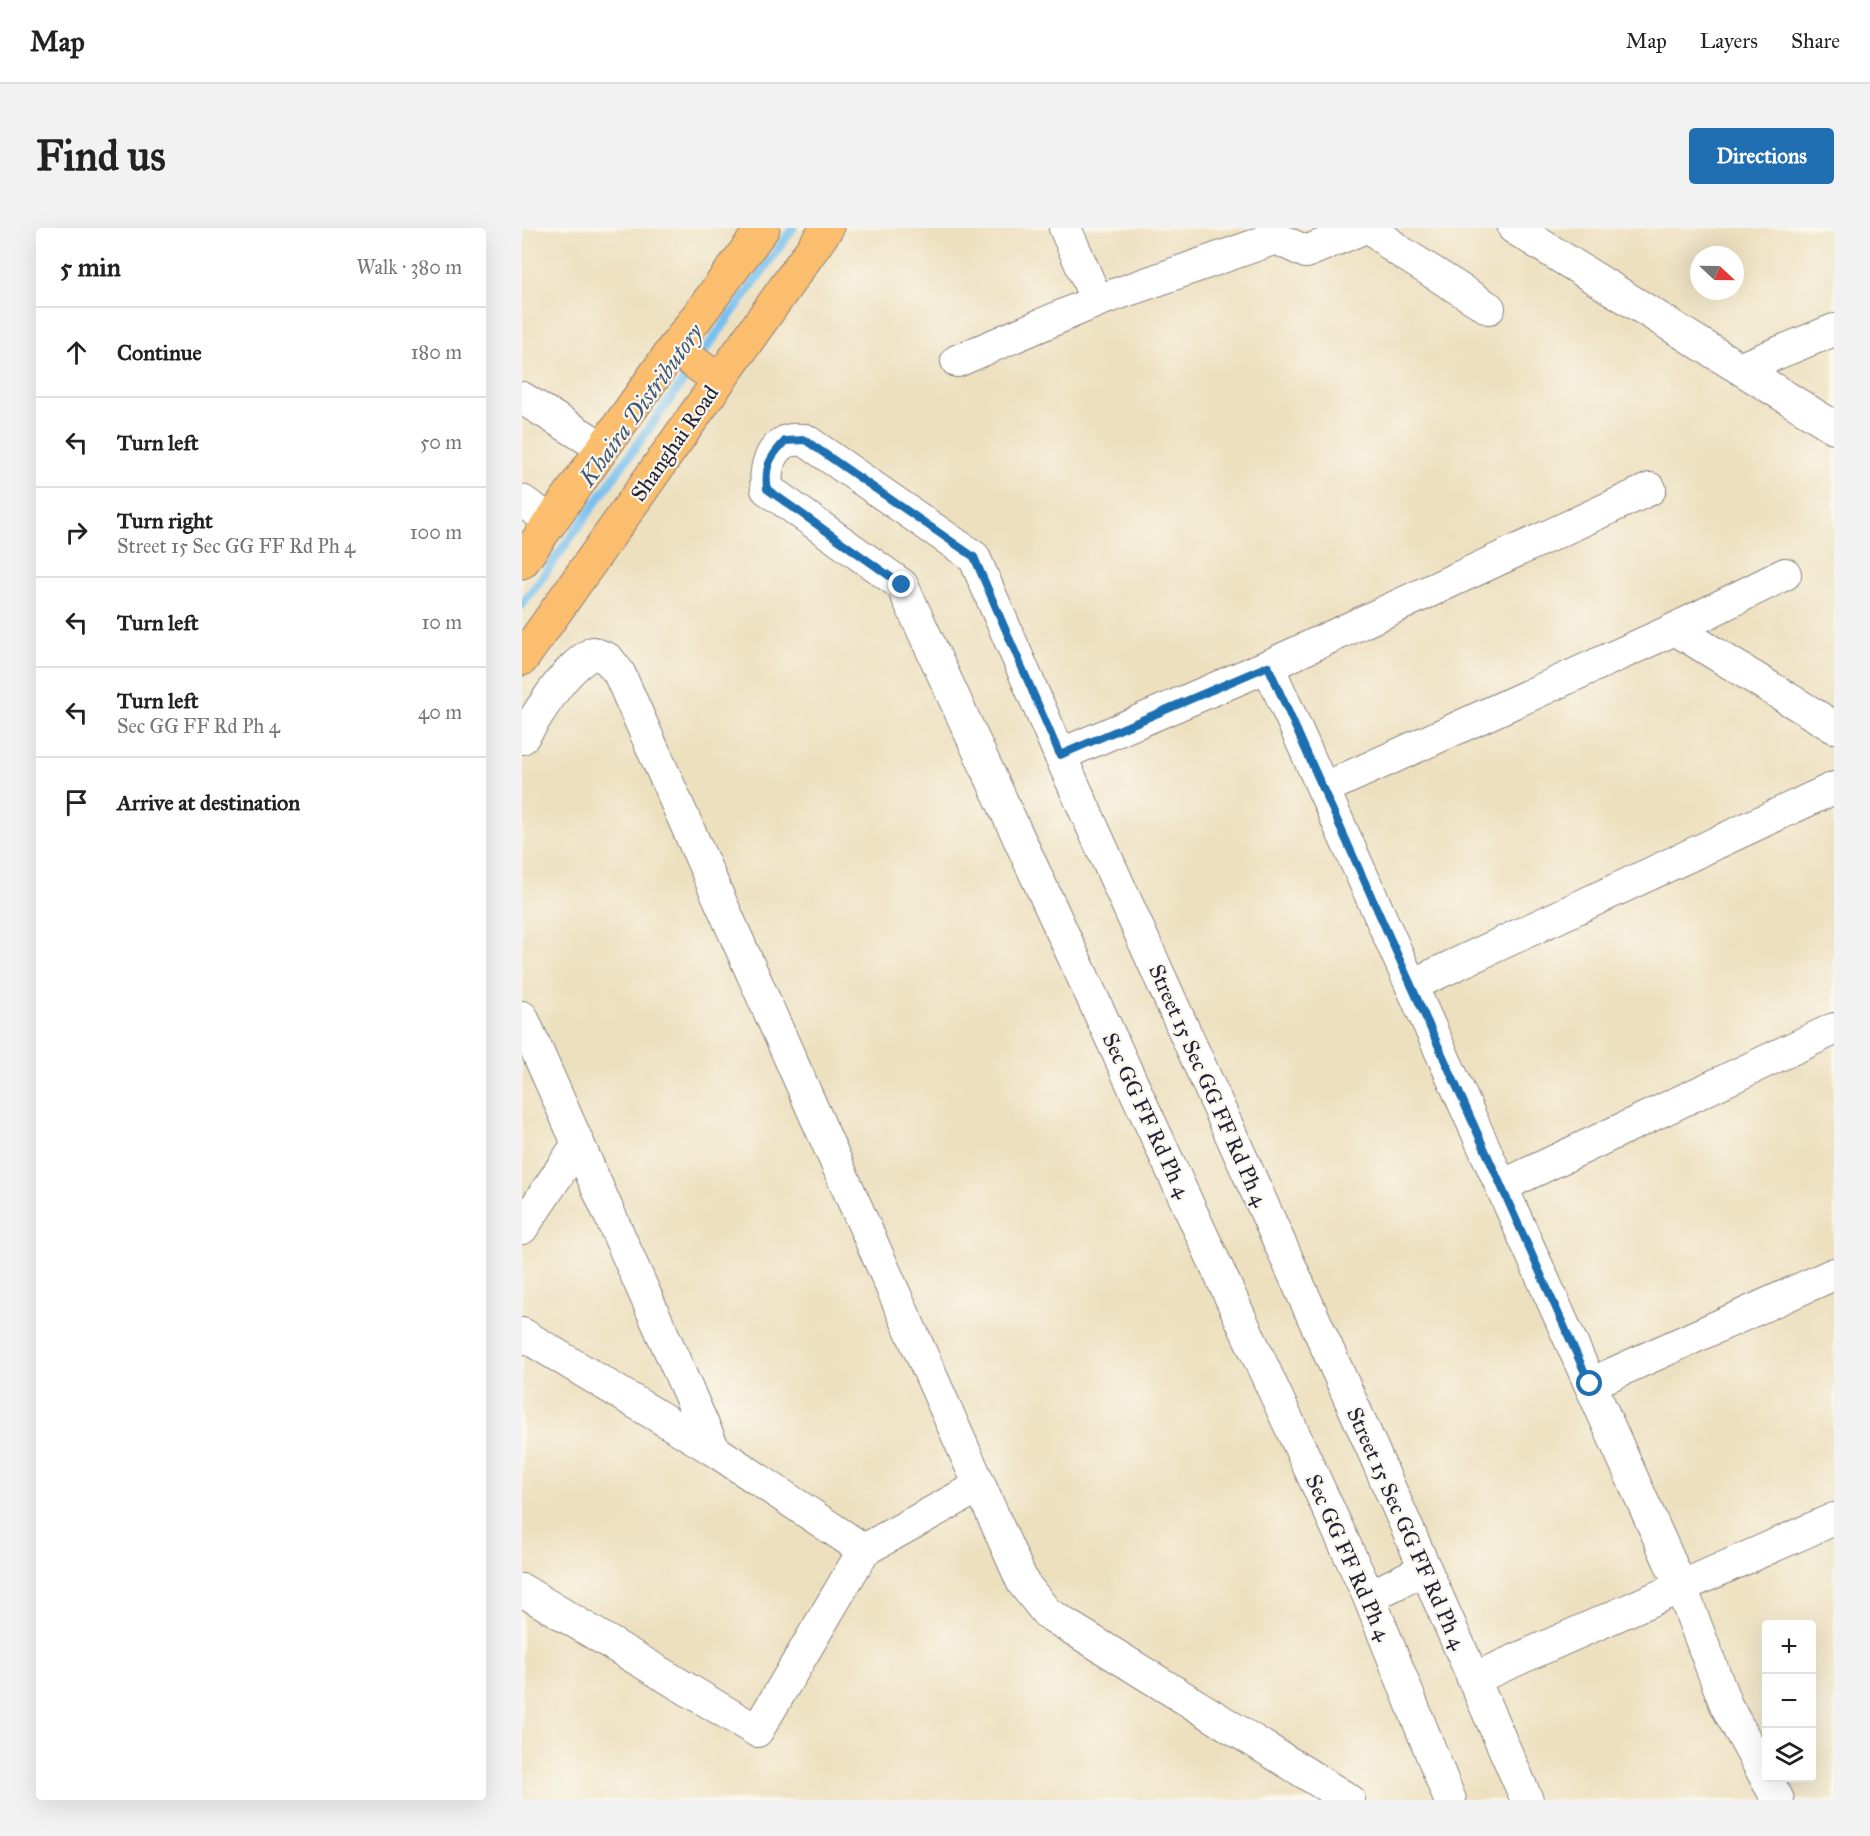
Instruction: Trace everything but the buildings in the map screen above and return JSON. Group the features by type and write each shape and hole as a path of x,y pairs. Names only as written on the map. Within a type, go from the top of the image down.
{"main road":[{"name":"Shanghai Road","path":"522,659 696,364 764,228"},
{"name":"Shanghai Road","path":"522,562 603,448 696,364 827,228"}],"street":[{"path":"1065,228 1097,301"},
{"path":"957,361 1097,301 1273,233 1306,252 1363,228"},
{"path":"1371,228 1396,249 1490,308"},
{"path":"1514,228 1834,427"},
{"path":"1741,368 1834,330"},
{"path":"522,398 603,448"},
{"name":"Sec GG FF Rd Ph 4","path":"805,440 785,441 772,455 765,472 767,489 902,585 1369,1597 1450,1800"},
{"name":"Street 15 Sec GG FF Rd Ph 4","path":"805,440 974,557 1060,755 1527,1800"},
{"path":"1060,755 1268,666 1650,489"},
{"path":"522,501 551,521"},
{"path":"1323,789 1675,629 1785,574"},
{"path":"1675,629 1834,727"},
{"path":"522,738 568,672 580,660 593,653 609,659 619,673 1023,1583 1047,1613 1349,1800"},
{"path":"1268,666 1681,1587 1725,1705 1778,1800"},
{"path":"1412,985 1834,788"},
{"path":"522,1017 714,1450"},
{"path":"1502,1186 1834,1029"},
{"path":"522,1228 578,1144"},
{"path":"1590,1384 1834,1274"},
{"path":"522,1334 714,1450 864,1550"},
{"path":"522,1590 757,1731 864,1550 980,1486"},
{"path":"1473,1679 1834,1519"},
{"path":"1369,1597 1425,1569"}],"waterway":[{"name":"Khaira Distributory","path":"522,605 793,228"}],"route":[{"path":"902,585 767,489 765,472 772,455 785,441 805,440 974,557 1060,755 1268,666 1590,1384"}]}
